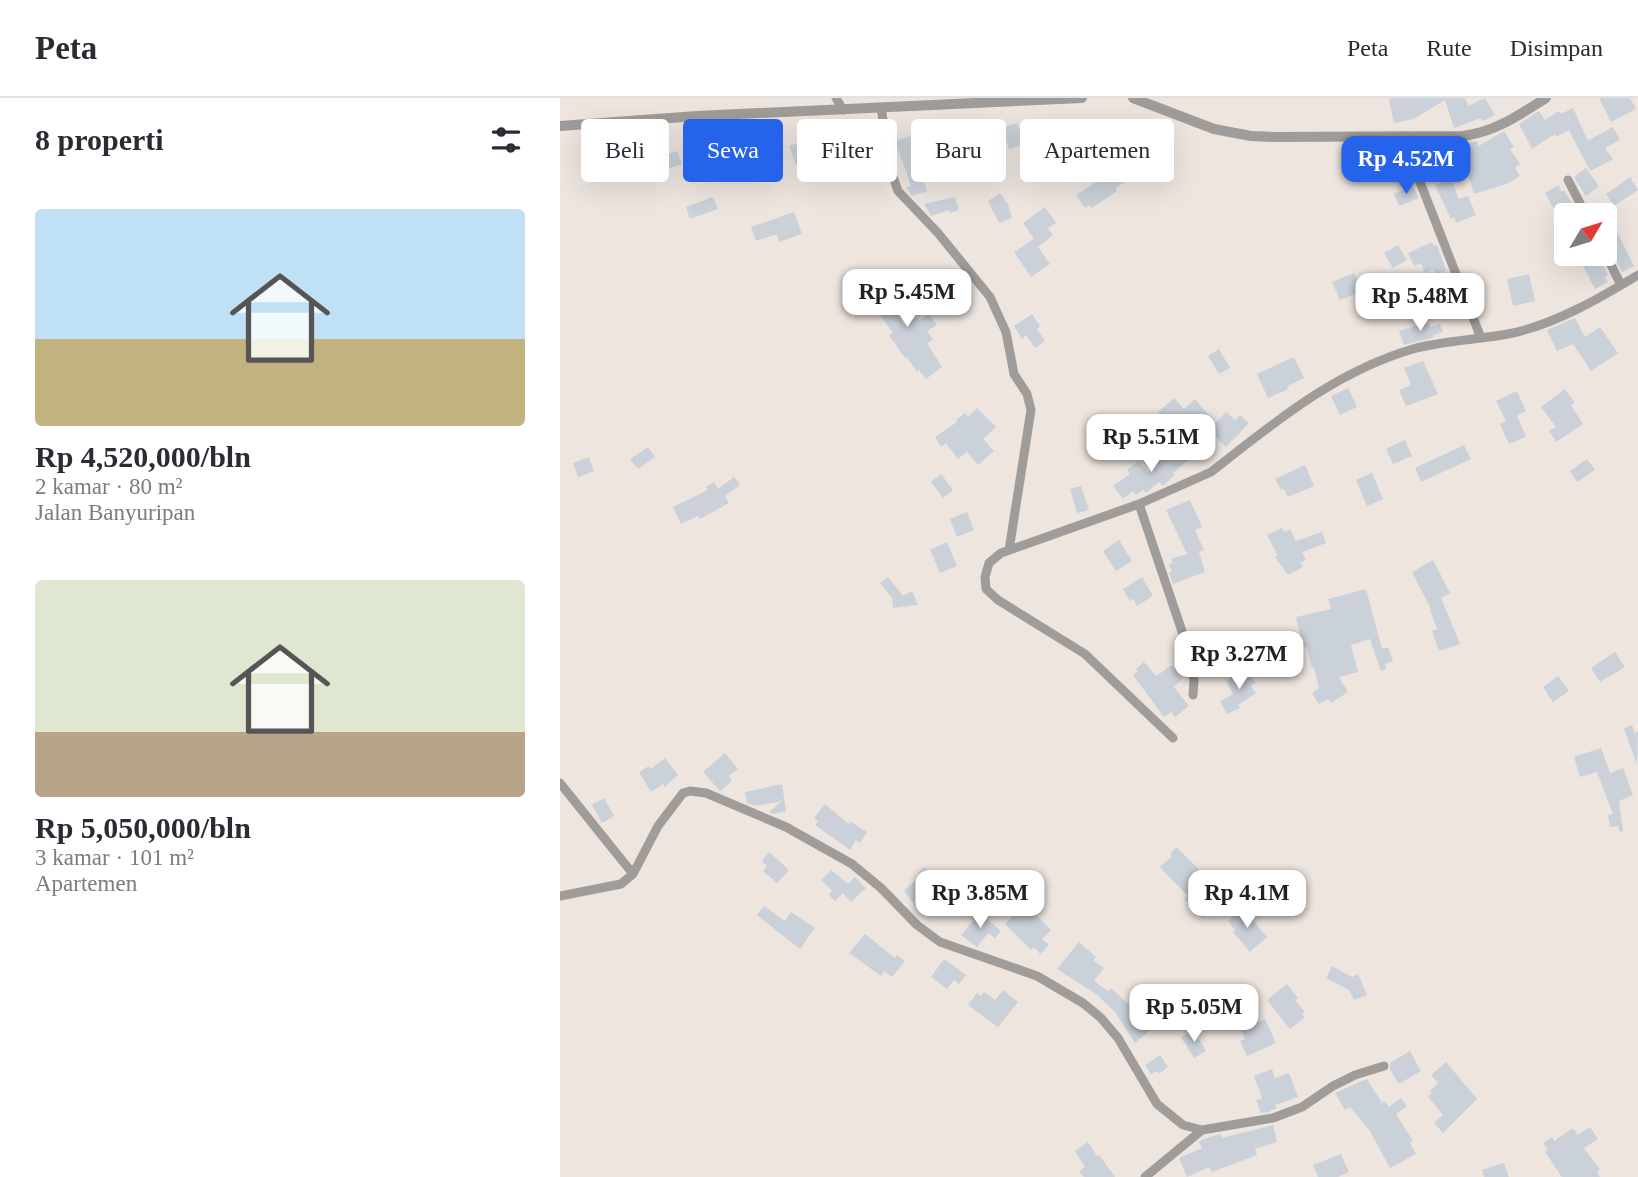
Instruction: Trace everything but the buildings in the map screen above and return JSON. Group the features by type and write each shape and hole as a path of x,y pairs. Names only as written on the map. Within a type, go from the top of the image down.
{"street":[{"path":"836,98 843,110"},
{"path":"560,126 990,100 1082,98"},
{"path":"1133,98 1214,129 1251,136 1482,134 1497,128 1546,98"},
{"path":"881,108 892,174 898,191 938,233 990,297 1006,332 1014,374 1027,394 1031,410 1009,550"},
{"path":"1402,136 1481,338"},
{"path":"1568,180 1580,203"},
{"path":"1612,266 1621,285"},
{"path":"1173,738 1085,654 989,592 985,584 986,569 996,556 1139,504 1210,472 1286,414 1330,385 1380,361 1414,349 1515,332 1556,318 1638,275"},
{"path":"1139,504 1191,658 1193,695"},
{"path":"560,783 633,874"},
{"path":"560,896 621,884 633,874 657,826 683,793 706,793 796,832 852,864 881,888 917,925 940,942 1037,976 1083,1003 1101,1018 1118,1038 1157,1104 1183,1125 1202,1130 1273,1118 1302,1107 1355,1075 1384,1066"},
{"path":"1144,1177 1202,1130"}]}
